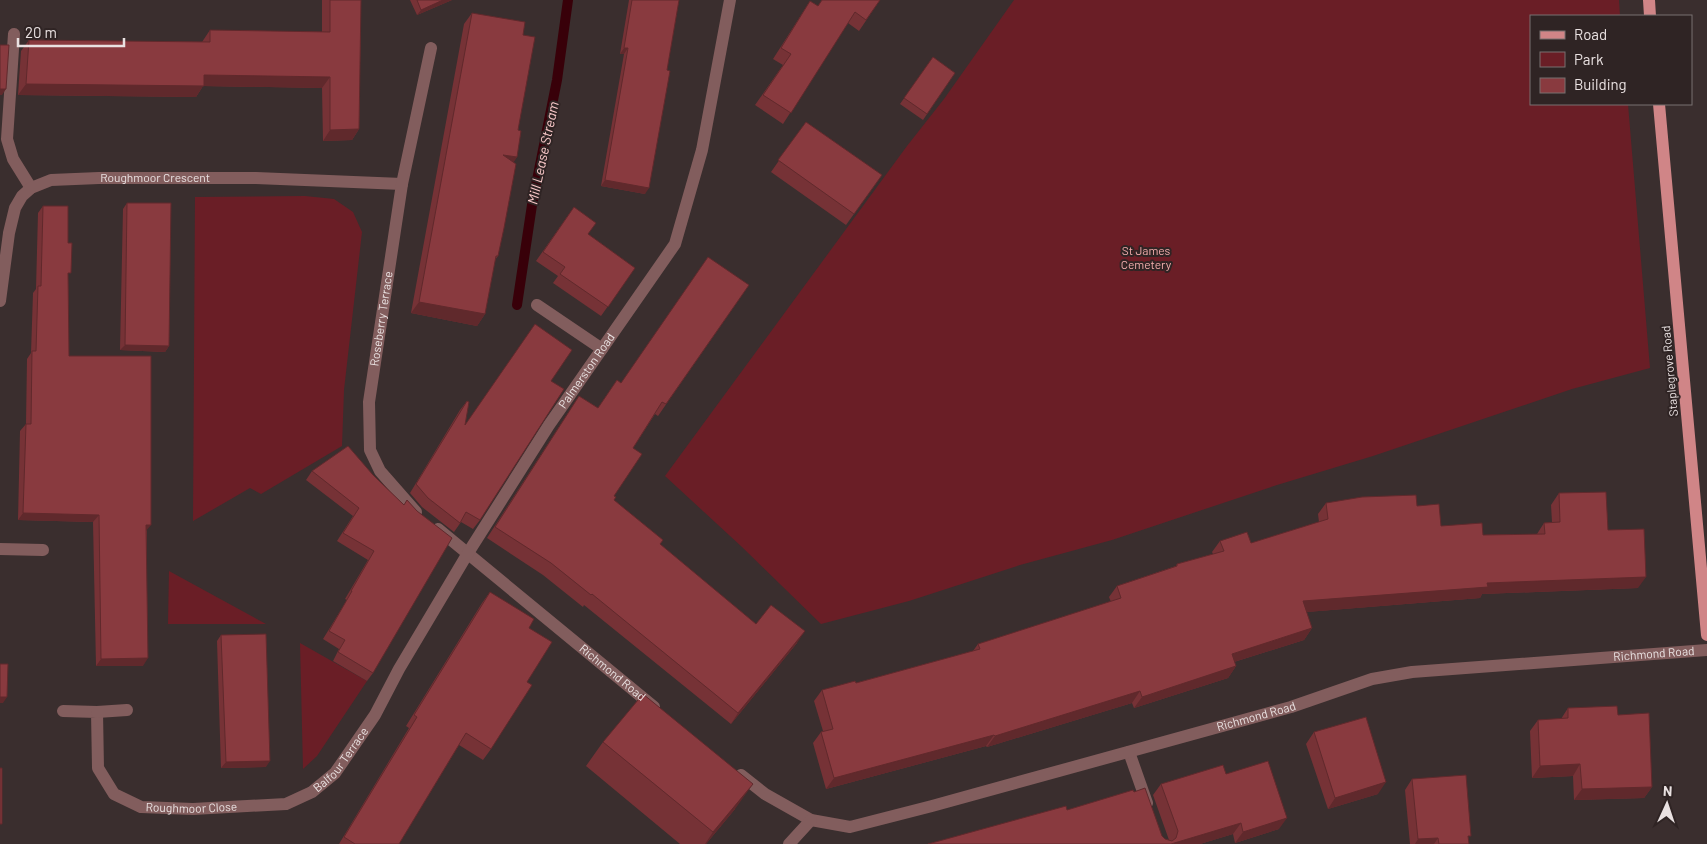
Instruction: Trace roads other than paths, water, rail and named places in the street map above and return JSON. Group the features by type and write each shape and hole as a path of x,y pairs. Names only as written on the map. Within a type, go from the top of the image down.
{"main road":[{"path":"1649,0 1650,15"},
{"name":"Staplegrove Road","path":"1659,105 1703,550 1707,635"}],"street":[{"name":"Palmerston Road","path":"375,715 399,669 468,553 549,425 676,244 702,150 730,0"},
{"path":"0,301 9,233 15,208 22,196 31,188 13,159 7,139 14,34"},
{"name":"Roseberry Terrace","path":"431,48 402,184 370,402 370,450 380,471 416,512 468,553"},
{"name":"Roughmoor Crescent","path":"31,188 51,180 100,178 256,178 402,184"},
{"path":"537,305 602,349"},
{"path":"0,549 43,550"},
{"name":"Richmond Road","path":"468,553 664,714"},
{"name":"Richmond Road","path":"734,769 765,794 812,820 850,827 941,804 1291,707 1372,679 1412,672 1707,650"},
{"path":"63,711 97,712 127,710"},
{"name":"Roughmoor Close","path":"97,712 98,768 114,794 141,807 193,809 243,807 286,804 299,798"},
{"name":"Balfour Terrace","path":"299,798 312,792 335,773 375,715"},
{"path":"1129,752 1152,816"},
{"path":"789,844 812,820"}],"waterway":[{"name":"Mill Lease Stream","path":"517,305 532,205 557,80 568,0"}],"park label":[{"name":"St James Cemetery","path":"1146,258"}]}
